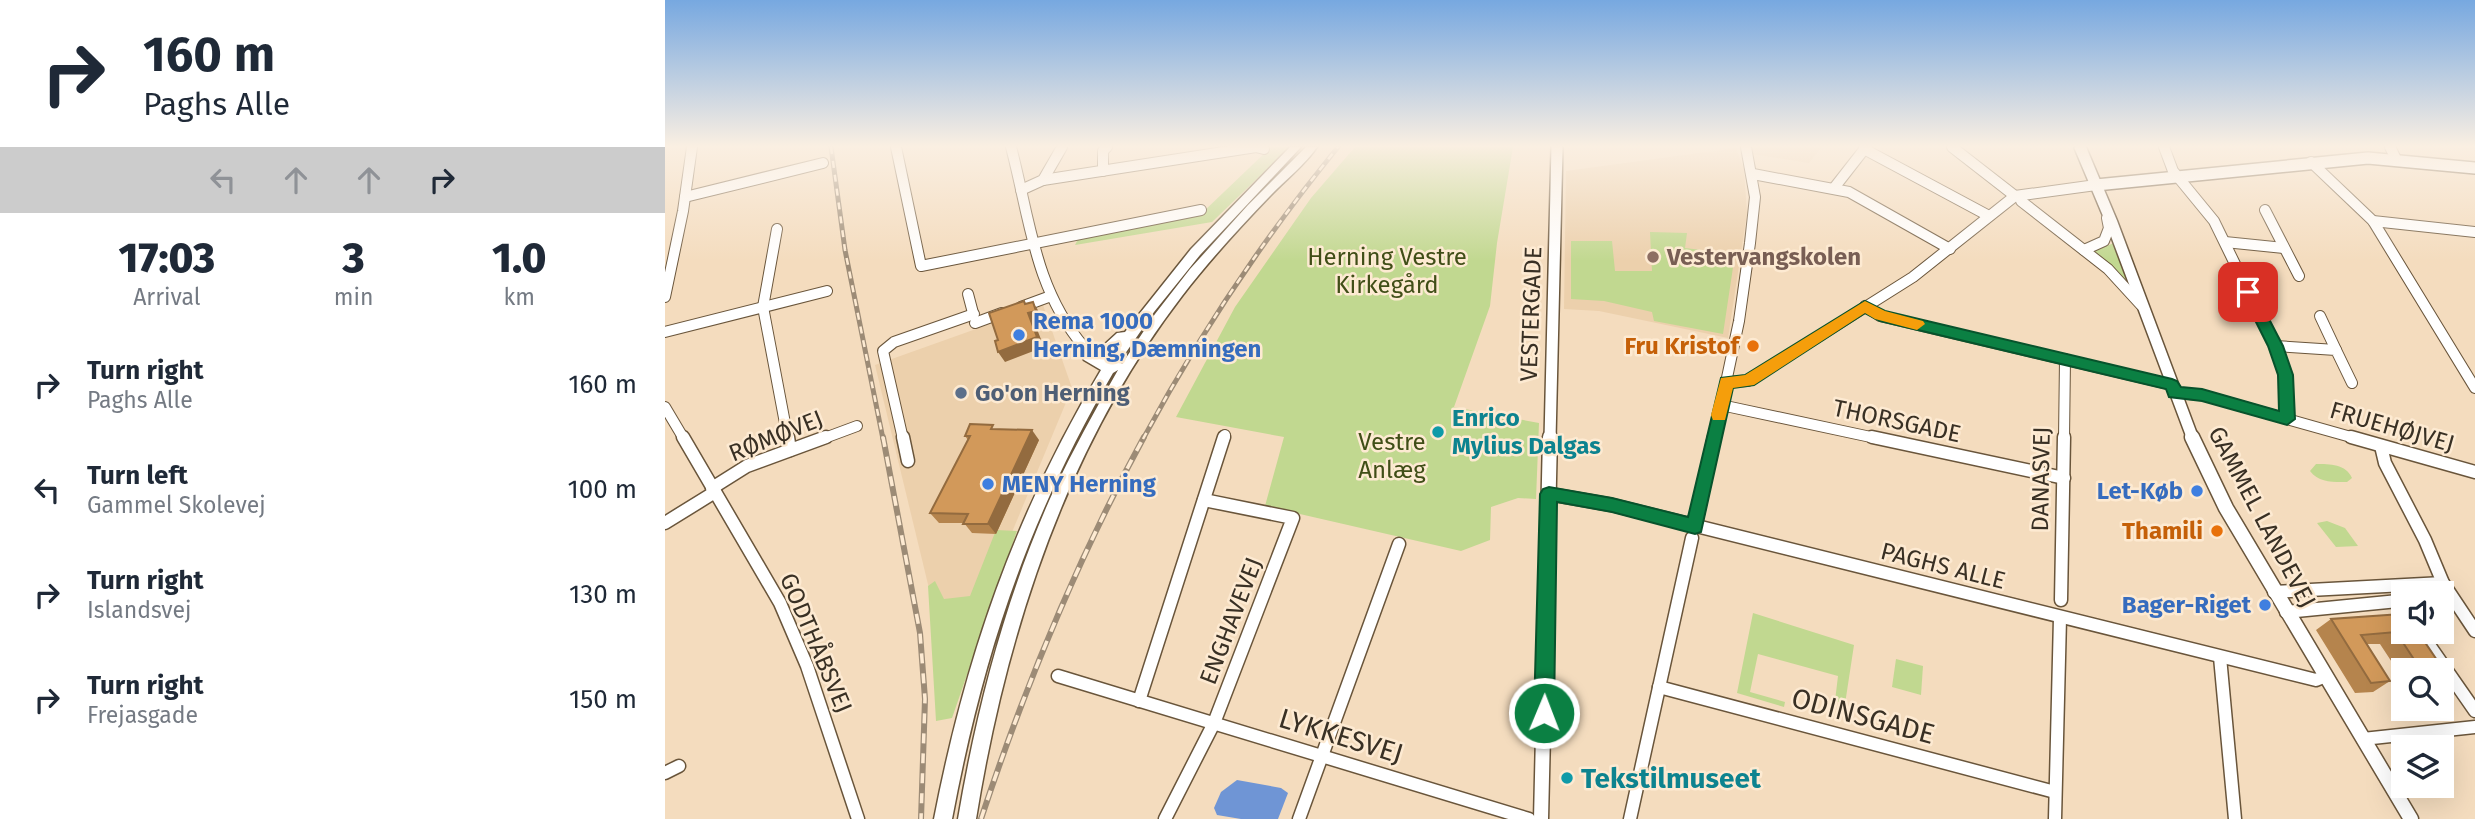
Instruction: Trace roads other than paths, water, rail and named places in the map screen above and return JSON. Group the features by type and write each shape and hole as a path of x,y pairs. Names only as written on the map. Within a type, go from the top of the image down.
{"main road":[{"path":"944,814 973,682 1011,566 1054,467 1112,365 1146,314 1216,228 1258,185"},
{"path":"967,819 997,681 1031,566 1073,467 1146,337 1203,262 1276,185"},
{"path":"1112,365 1123,360 1180,281 1203,262"},
{"path":"1089,349 1113,346 1134,321 1146,314"},
{"path":"1089,349 1112,365 1114,375 1094,412 1093,428"}],"street":[{"path":"665,297 687,185"},
{"path":"685,197 733,185"},
{"path":"904,185 921,265 1201,210"},
{"path":"1020,185 1033,244 1051,296 1066,327 1089,349"},
{"path":"1021,190 1032,185"},
{"name":"VESTERGADE","path":"1541,819 1556,185"},
{"path":"1630,819 1739,321 1755,197 1753,185"},
{"path":"1818,185 1834,188 1866,200 1950,249"},
{"path":"1933,185 1989,216"},
{"path":"2001,185 2108,269 2143,307"},
{"path":"1726,382 1748,381 1913,276 1989,216 2029,192 2094,185"},
{"name":"GAMMEL LANDEVEJ","path":"2096,185 2198,452 2226,508 2274,592 2411,819"},
{"path":"2185,185 2214,221 2275,346 2286,375 2287,419"},
{"path":"2336,185 2373,220 2475,388"},
{"path":"2265,210 2299,276"},
{"path":"2084,250 2104,241 2107,236 2106,212"},
{"path":"2373,220 2475,232"},
{"path":"777,229 764,307 790,450"},
{"path":"2225,242 2284,248"},
{"path":"665,332 827,291"},
{"path":"968,294 974,316"},
{"path":"908,461 883,351 894,342 974,316 1051,296"},
{"name":"FRUEHØJVEJ","path":"1865,306 1880,316 2065,359 2475,472"},
{"path":"2319,316 2352,383"},
{"path":"2275,346 2336,350"},
{"name":"DANASVEJ","path":"2061,600 2065,359"},
{"name":"THORSGADE","path":"1721,405 2064,478"},
{"name":"GODTHÅBSVEJ","path":"665,407 753,552 798,643 858,819"},
{"name":"RØMØVEJ","path":"713,490 747,466 857,426"},
{"path":"1139,701 1225,435"},
{"path":"2381,446 2385,463 2425,540 2442,581"},
{"path":"665,523 713,490"},
{"name":"PAGHS ALLE","path":"1549,494 1612,505 1694,532 2316,680 2326,676"},
{"name":"ENGHAVEVEJ","path":"1165,819 1214,723 1293,518 1204,500"},
{"path":"1299,819 1399,544"},
{"path":"2386,584 2391,591"},
{"path":"2274,592 2391,584"},
{"path":"2454,600 2475,631"},
{"path":"2286,612 2391,605"},
{"path":"2055,819 2060,618"},
{"path":"2428,644 2475,711"},
{"path":"2220,657 2235,819"},
{"name":"LYKKESVEJ","path":"1058,677 1529,819"},
{"name":"ODINSGADE","path":"1659,687 2055,792"},
{"path":"2363,739 2475,727"},
{"path":"665,773 679,766"}],"water":[{"path":"1237,780 1281,788 1288,793 1278,819 1241,819 1217,815 1214,808 1221,792"}],"railway":[{"path":"836,185 845,250 883,439"},
{"path":"1143,439 1233,288 1309,185"},
{"path":"883,437 920,633 925,699 921,819"},
{"path":"981,819 1015,721 1054,625 1097,529 1144,437"}],"place":[{"name":"Vestervangskolen","path":"1653,257"},
{"name":"Rema 1000 Herning, Dæmningen","path":"1019,335"},
{"name":"Fru Kristof","path":"1753,346"},
{"name":"Go'on Herning","path":"961,393"},
{"name":"Enrico Mylius Dalgas","path":"1438,432"},
{"name":"MENY Herning","path":"988,484"},
{"name":"Let-Køb","path":"2197,491"},
{"name":"Thamili","path":"2217,531"},
{"name":"Bager-Riget","path":"2265,605"},
{"name":"Tekstilmuseet","path":"1567,778"}],"park label":[{"name":"Herning Vestre Kirkegård","path":"1387,271"},
{"name":"Vestre Anlæg","path":"1392,456"}]}
